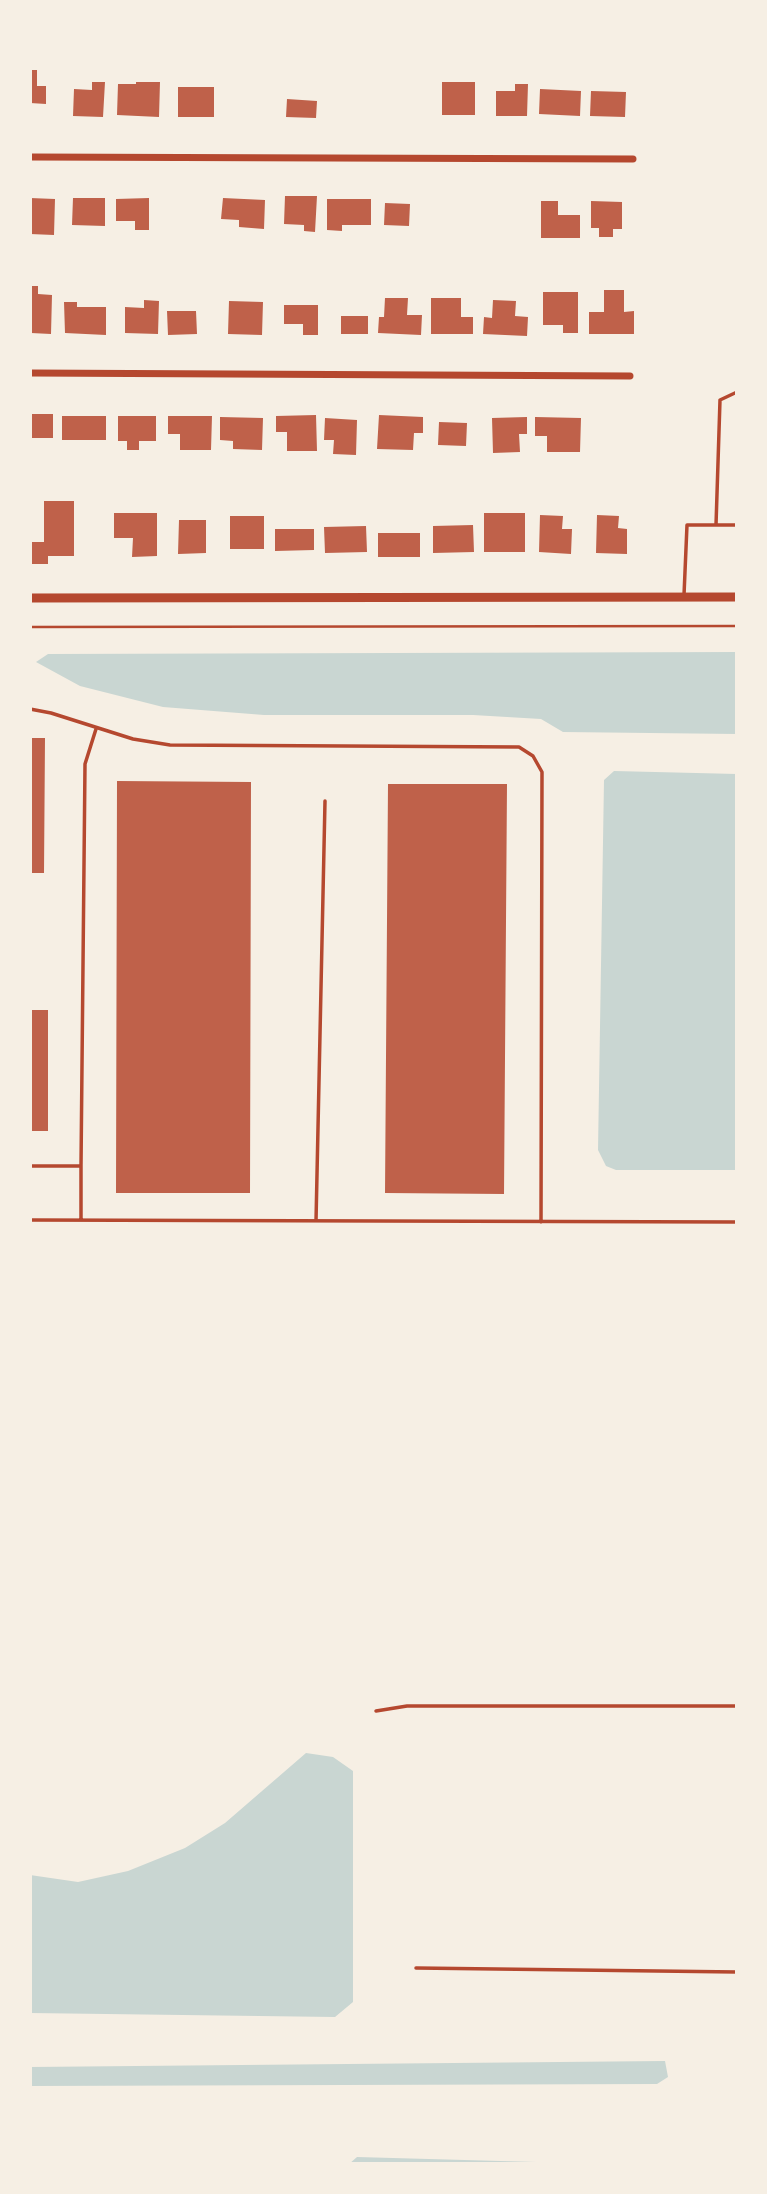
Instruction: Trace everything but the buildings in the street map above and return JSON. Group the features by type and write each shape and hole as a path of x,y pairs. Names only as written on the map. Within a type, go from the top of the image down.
{"street":[{"path":"30,157 633,159"},
{"path":"30,373 630,376"},
{"path":"30,598 737,597"}],"lane":[{"path":"716,525 720,400 737,392"},
{"path":"684,597 687,525 737,525"},
{"path":"30,709 133,739 170,745 519,747 533,756 542,772 541,1222"},
{"path":"80,1220 85,764 96,729"},
{"path":"316,1221 325,801"},
{"path":"30,1166 81,1166"},
{"path":"30,1220 737,1222"},
{"path":"376,1711 407,1706 737,1706"},
{"path":"416,1968 737,1972"}],"path":[{"path":"30,627 737,626"}],"shaded area":[{"path":"737,652 737,734 563,732 541,719 473,715 264,715 163,707 80,686 36,662 48,654"},
{"path":"614,771 737,774 737,1170 616,1170 606,1166 598,1150 604,780"},
{"path":"306,1753 333,1757 353,1771 353,2002 335,2017 30,2013 30,1875 78,1882 128,1871 185,1848 225,1823"},
{"path":"665,2061 668,2077 657,2084 30,2086 30,2067"},
{"path":"357,2157 572,2163 573,2164 349,2164"}]}
